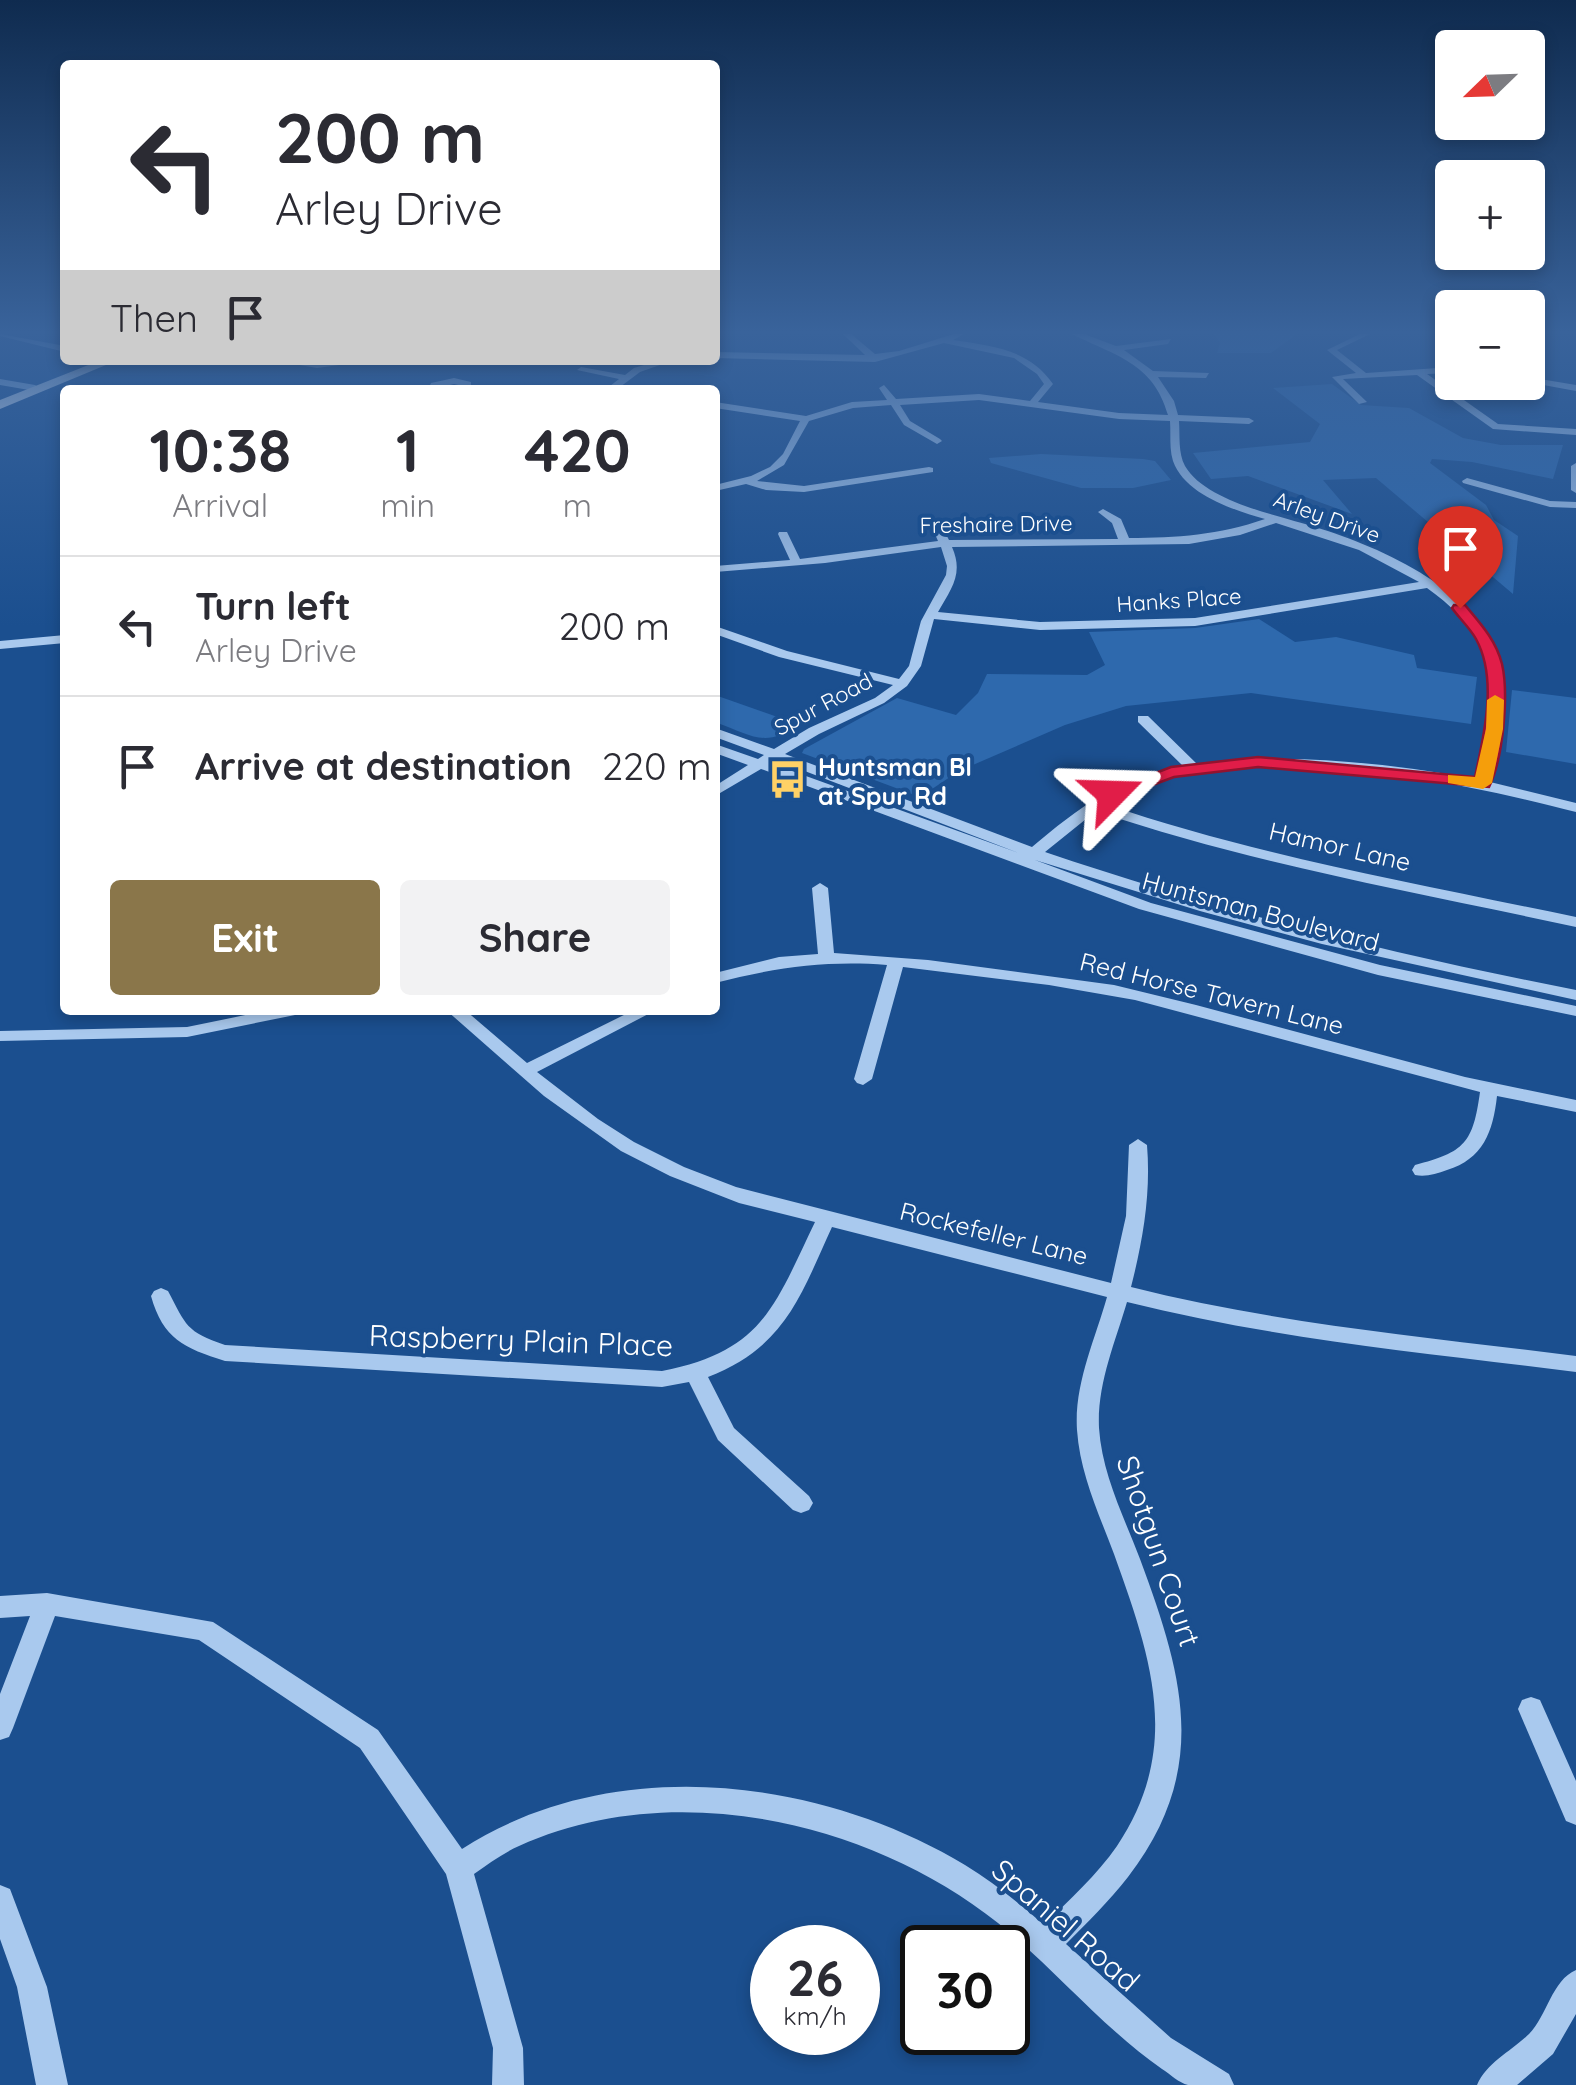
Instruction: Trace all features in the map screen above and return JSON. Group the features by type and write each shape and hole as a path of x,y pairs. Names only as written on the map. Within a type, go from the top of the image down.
{"street":[{"path":"720,487 746,481 782,462 799,431"},
{"path":"921,431 937,441"},
{"name":"Arley Drive","path":"1174,431 1174,453 1186,474 1222,499 1356,545 1428,584 1468,618 1492,657 1494,729 1483,783"},
{"path":"1576,466 1576,490"},
{"path":"746,481 804,490 929,470"},
{"path":"1467,481 1550,504"},
{"path":"1512,502 1576,505"},
{"path":"1103,512 1117,521 1125,543"},
{"name":"Freshaire Drive","path":"720,569 946,543 1125,543 1214,538 1276,519"},
{"name":"Spur Road","path":"720,789 814,731 880,700 915,666 930,615 955,574 936,525"},
{"path":"784,534 797,562"},
{"name":"Hanks Place","path":"930,615 1040,626 1195,622 1428,584"},
{"path":"720,632 783,654 901,683"},
{"path":"0,645 60,639"},
{"path":"0,654 60,648"},
{"path":"1142,719 1193,768"},
{"name":"Huntsman Boulevard","path":"720,734 1129,901 1395,974 1576,1011"},
{"name":"Huntsman Boulevard","path":"720,750 1028,858 1382,955 1576,995"},
{"path":"1028,858 1096,806 1143,780 1193,768 1286,762 1483,783 1576,808"},
{"name":"Hamor Lane","path":"1096,806 1152,826 1294,862 1576,922"},
{"path":"820,888 826,955"},
{"name":"Red Horse Tavern Lane","path":"720,977 771,962 826,955 1132,994 1489,1088 1576,1106"},
{"path":"864,1080 896,961"},
{"path":"0,1036 187,1032 270,1015"},
{"name":"Rockefeller Lane","path":"460,1015 584,1118 645,1156 746,1198 1119,1293 1283,1327 1576,1364"},
{"path":"526,1070 637,1015"},
{"path":"1422,1170 1448,1165 1474,1150 1485,1126 1489,1088"},
{"name":"Shotgun Court","path":"1045,1945 1127,1855 1152,1809 1168,1757 1170,1690 1161,1652 1096,1474 1088,1435 1092,1382 1139,1210 1138,1144"},
{"name":"Raspberry Plain Place","path":"162,1296 167,1320 180,1334 215,1350 254,1358 624,1379 696,1375 740,1355 766,1334 826,1219"},
{"path":"696,1375 726,1434 802,1503"},
{"path":"0,1607 47,1604 204,1630 369,1739 458,1868 508,2048 508,2085"},
{"path":"0,1728 47,1604"},
{"path":"1530,1710 1576,1812"},
{"name":"Spaniel Road","path":"458,1868 515,1834 592,1811 674,1801 756,1804 836,1822 914,1854 1005,1910 1132,2030 1218,2085"},
{"path":"0,1900 32,1987 52,2085"},
{"path":"1493,2085 1542,2043 1576,1985"}],"shaded area":[{"path":"1316,431 1451,431 1463,438 1501,445 1563,445 1553,479 1472,462 1432,459 1430,463 1486,505 1494,520 1518,536 1513,594 1376,478 1323,480 1352,514 1248,476 1211,479 1193,453 1310,442"},
{"path":"1041,454 1155,461 1171,480 1133,488 1081,488 991,463 989,458"},
{"path":"1259,619 1295,642 1336,637 1414,655 1417,668 1477,677 1471,724 1251,693 1126,706 1065,725 959,771 920,797 802,753 897,698 956,715 978,693 987,674 1087,675 1105,665 1089,632 1195,628"},
{"path":"1512,690 1576,698 1576,764 1506,752"},
{"path":"720,697 800,725 767,738 720,724"}],"slow traffic":[{"path":"1455,779 1483,783 1494,729 1495,700"}],"place":[{"name":"Huntsman Bl at Spur Rd","path":"788,780"}],"route":[{"path":"1112,794 1171,772 1258,762 1314,764 1483,783 1494,729 1496,679 1488,646 1460,608"}]}
